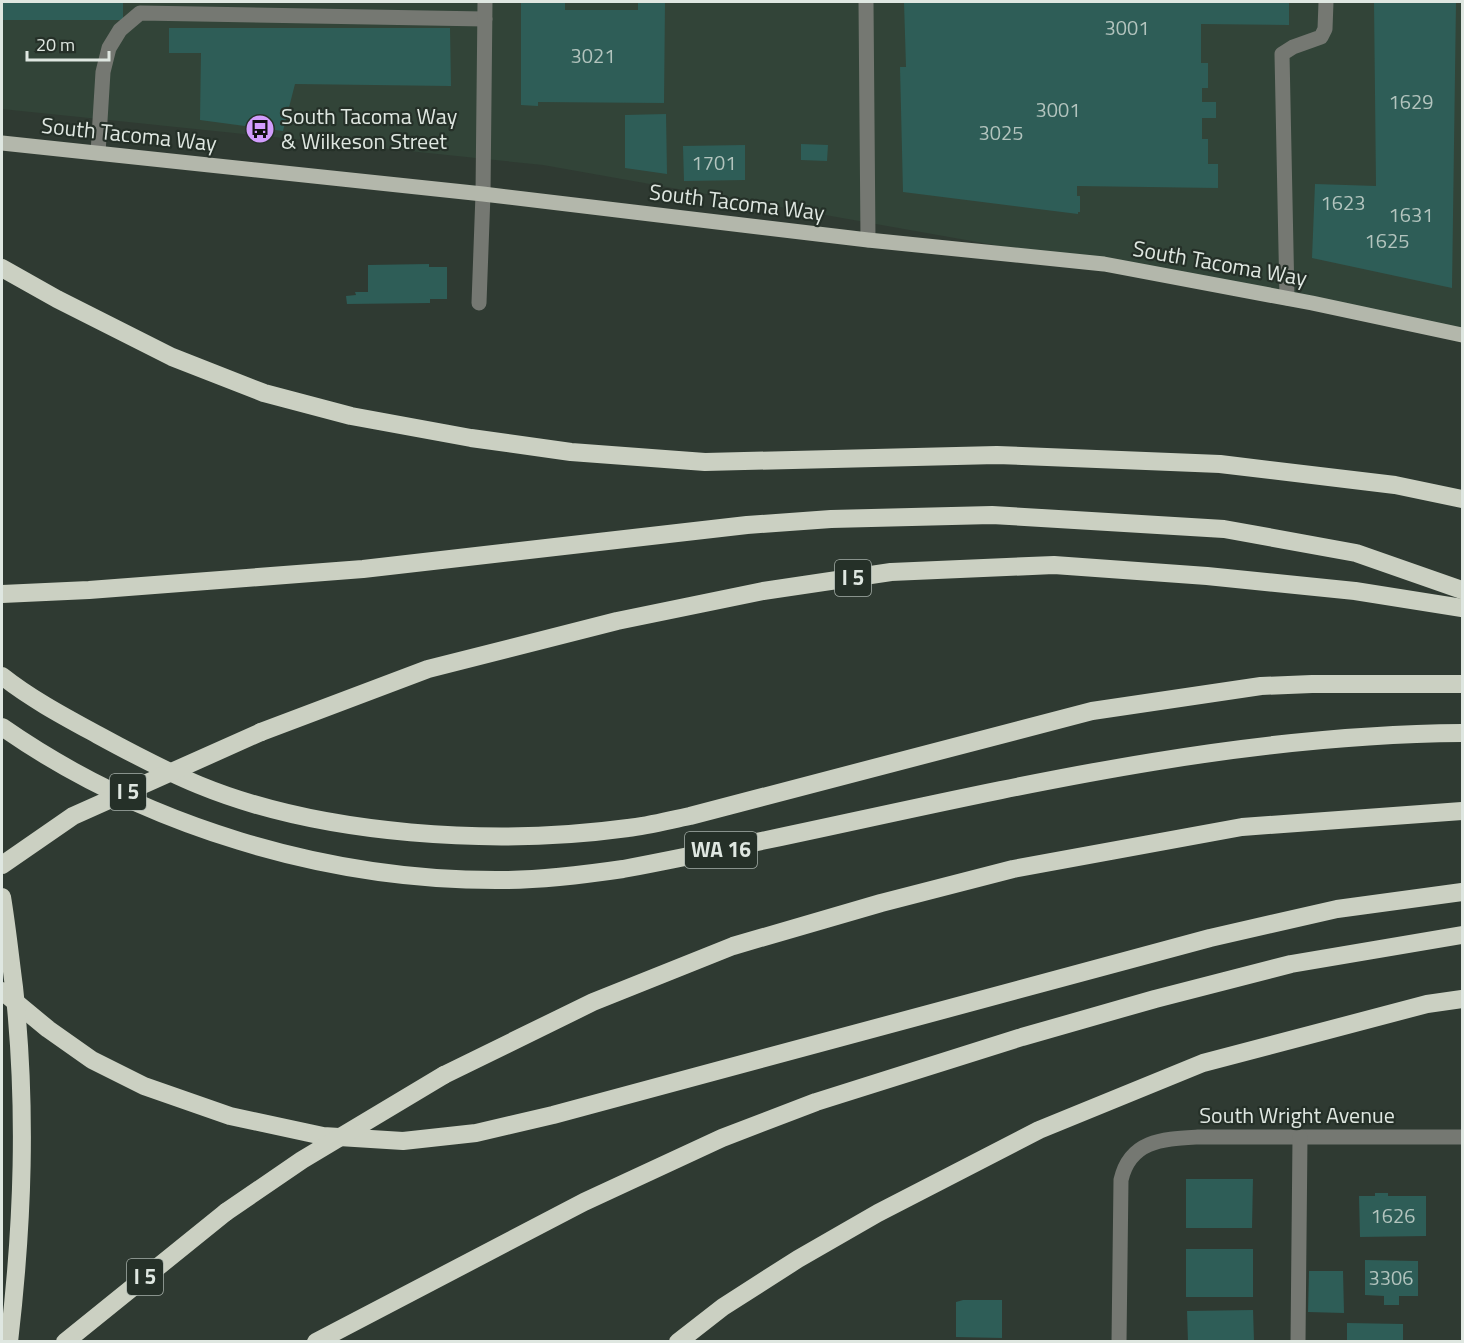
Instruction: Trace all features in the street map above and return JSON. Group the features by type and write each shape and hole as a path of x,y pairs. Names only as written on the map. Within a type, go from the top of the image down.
{"highway":[{"path":"2,268 57,300 172,357 264,393 351,416 471,438 571,452 705,462 997,455 1220,464 1395,484 1462,499"},
{"path":"2,594 89,590 363,569 747,525 854,518 992,515 1224,529 1356,553 1462,590"},
{"name":"I 5","path":"2,865 73,816 261,732 439,666 639,617 763,591 891,572 1054,566 1208,576 1343,590 1462,608"},
{"path":"2,676 76,723 200,786 310,818 368,827 500,836 629,828 690,816 1092,711 1134,704 1261,686 1462,684"},
{"name":"WA 16","path":"2,727 33,749 133,802 264,850 340,866 426,876 501,880 573,876 623,869 1131,764 1290,742 1403,733 1462,733"},
{"name":"I 5","path":"65,1341 226,1212 303,1160 444,1075 593,1002 733,946 1013,869 1242,827 1462,811"},
{"path":"2,991 48,1029 92,1060 144,1086 230,1116 323,1136 403,1141 476,1133 553,1115 1220,936 1337,909 1462,892"},
{"path":"2,897 18,1029 23,1126 22,1205 16,1288 9,1341"},
{"path":"316,1341 584,1202 722,1138 816,1102 1022,1037 1155,999 1291,964 1462,934"},
{"path":"678,1341 732,1301 878,1212 1048,1126 1203,1063 1427,1004 1462,999"}],"main road":[{"name":"South Tacoma Way","path":"2,143 483,194 868,240 1104,264 1287,298 1462,335"}],"street":[{"path":"479,303 483,194 485,2"},
{"path":"866,2 868,240"},
{"path":"1287,298 1281,54 1293,47 1322,37 1326,29 1326,2"},
{"path":"98,153 103,72 109,48 120,30 140,7 485,19"},
{"path":"1298,1341 1300,1137"},
{"name":"South Wright Avenue","path":"1119,1341 1121,1180 1127,1160 1135,1152 1168,1139 1462,1137"}],"shaded area":[{"path":"2,2 1462,2 1462,328 543,165 2,109"}],"building":[{"path":"2,2 123,2 123,20 2,20"},
{"path":"521,2 565,2 565,10 638,10 638,2 665,2 664,103 538,102 538,106 521,105"},
{"path":"904,2 1289,2 1289,25 1201,24 1201,63 1208,63 1208,88 1202,88 1202,102 1216,102 1216,118 1202,118 1202,139 1208,139 1208,164 1218,164 1218,188 1077,186 1077,196 1080,196 1078,214 903,192 900,67 906,67"},
{"path":"1374,2 1456,2 1452,288 1312,258 1315,184 1376,186"},
{"path":"169,28 450,28 451,86 295,84 283,131 200,120 201,53 169,53"},
{"path":"666,114 667,174 625,168 625,115"},
{"path":"801,144 828,145 827,161 801,160"},
{"path":"745,145 745,180 684,181 683,146"},
{"path":"429,264 429,267 447,267 447,299 430,299 430,303 347,304 346,296 356,295 355,292 368,292 368,265"},
{"path":"1186,1179 1253,1179 1252,1228 1186,1228"},
{"path":"1375,1193 1388,1193 1388,1196 1426,1196 1426,1236 1360,1237 1359,1196 1375,1196"},
{"path":"1186,1249 1253,1249 1253,1297 1186,1297"},
{"path":"1365,1260 1418,1261 1418,1296 1399,1296 1399,1305 1384,1305 1384,1296 1365,1295"},
{"path":"1309,1271 1343,1271 1344,1313 1308,1312"},
{"path":"1002,1300 1002,1338 956,1337 956,1302"},
{"path":"1253,1310 1254,1342 1188,1342 1187,1311"},
{"path":"1347,1323 1403,1324 1403,1342 1347,1342"}],"place":[{"name":"South Tacoma Way & Wilkeson Street","path":"260,129"}]}
